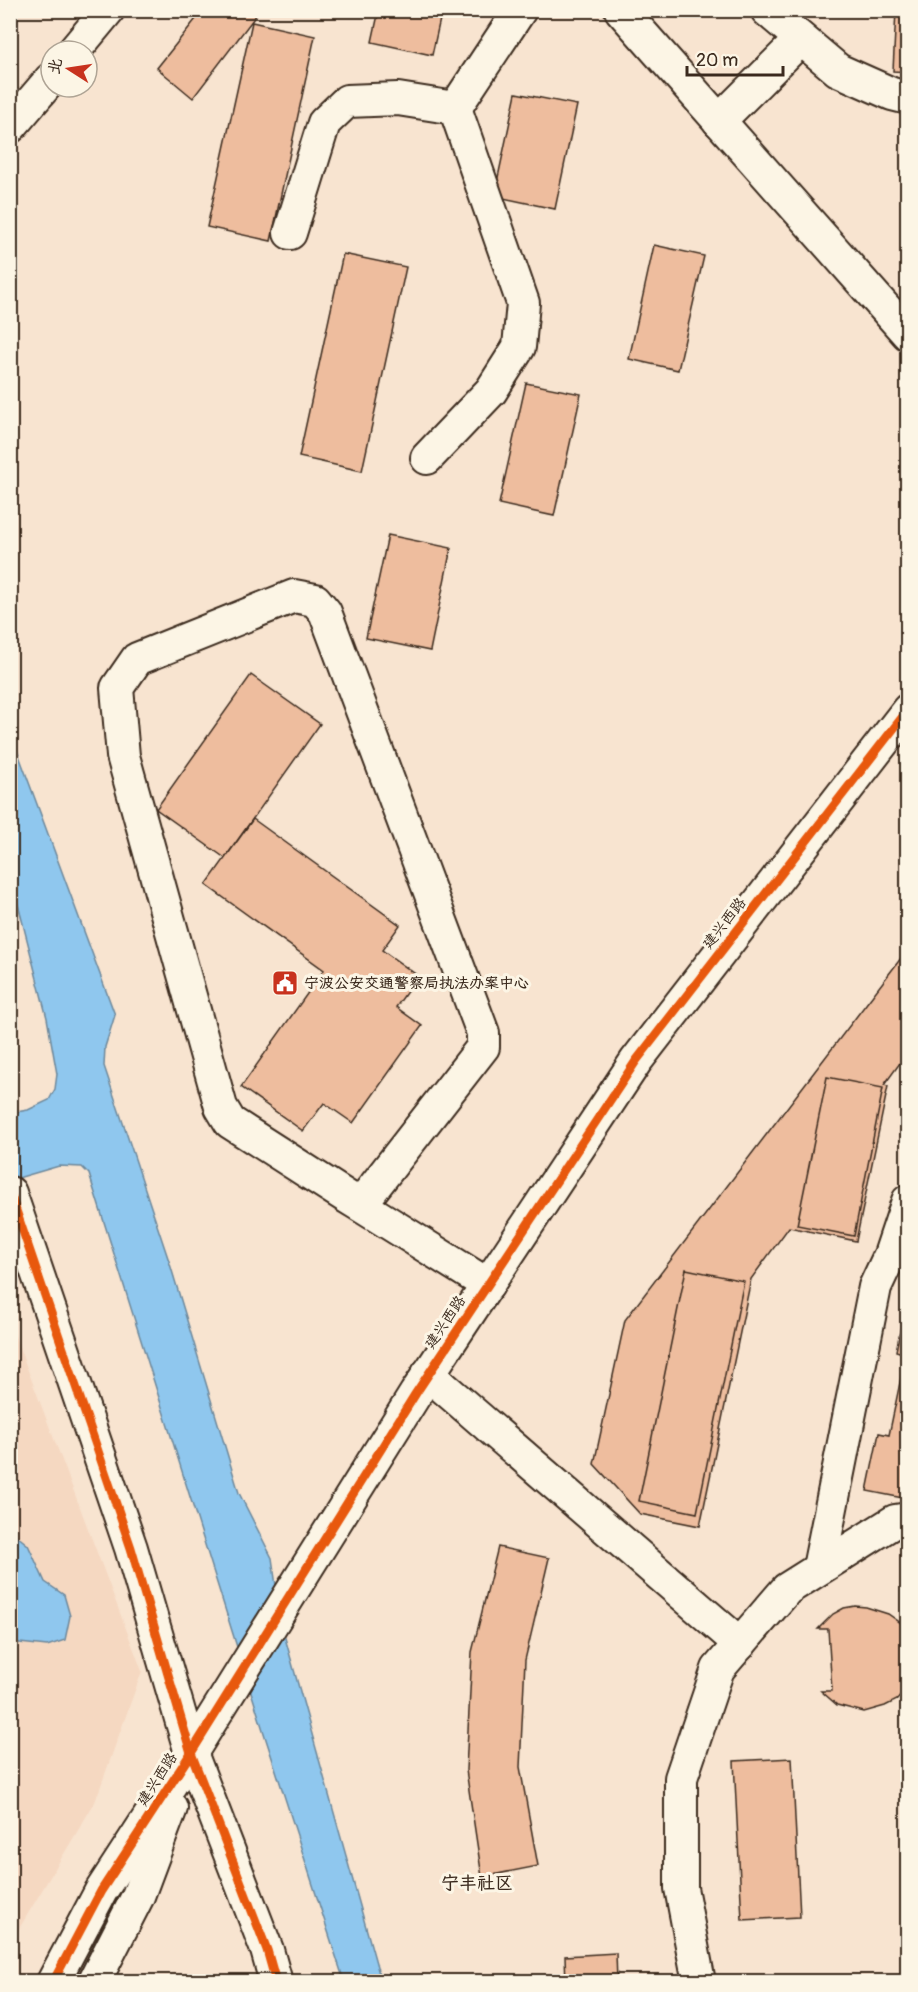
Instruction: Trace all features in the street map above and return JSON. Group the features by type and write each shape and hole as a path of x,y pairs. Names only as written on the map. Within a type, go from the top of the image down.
{"street":[{"path":"84,39 108,10"},
{"path":"455,108 520,10"},
{"path":"621,10 908,334"},
{"path":"767,10 838,70 892,94 908,98"},
{"path":"719,121 801,39"},
{"path":"10,127 39,93"},
{"path":"290,233 324,123 347,101 398,99 455,108"},
{"path":"427,458 491,391 519,347 523,303 455,108"},
{"path":"360,1205 483,1047 483,1033 325,612 315,600 294,596 137,659 117,688 123,756 220,1107 230,1122 360,1205 488,1285"},
{"name":"建兴西路","path":"52,1982 101,1891 212,1721 428,1374 636,1061 908,710"},
{"path":"10,1193 130,1548 191,1753 267,1950 276,1982"},
{"path":"819,1568 875,1287 890,1255 908,1201"},
{"path":"428,1374 740,1644"},
{"path":"699,1982 681,1888 681,1778 718,1669 787,1588 896,1521 908,1519"},
{"name":"建兴西路","path":"94,1982 138,1896 191,1753"}],"shaded area":[{"path":"10,1323 142,1671 95,1802 11,1942"}],"water":[{"path":"11,734 115,1015 105,1047 104,1066 170,1264 239,1493 272,1558 282,1627 381,1981 344,1981 89,1174 82,1167 59,1166 11,1180 11,1113 28,1110 49,1100 55,1089 57,1074 47,1018 11,877"},
{"path":"11,1531 28,1545 45,1582 64,1595 70,1616 65,1640 47,1646 11,1642"}],"building":[{"path":"203,10 260,10 193,98 157,68"},
{"path":"379,10 442,10 432,55 372,42"},
{"path":"896,10 908,10 908,72 893,71"},
{"path":"252,22 315,36 271,241 207,227"},
{"path":"516,93 577,105 555,209 494,196"},
{"path":"654,245 704,256 678,370 629,359"},
{"path":"343,254 406,267 362,471 299,457"},
{"path":"526,383 581,394 554,516 499,504"},
{"path":"388,535 451,548 430,651 366,638"},
{"path":"251,675 320,724 225,858 156,809"},
{"path":"253,819 400,925 382,950 418,976 396,1007 422,1026 353,1123 324,1103 303,1131 241,1087 324,970 206,885"},
{"path":"908,949 908,1052 884,1085 888,1086 856,1241 789,1227 751,1279 700,1526 640,1514 594,1464 625,1320"},
{"path":"827,1077 883,1088 854,1236 797,1225"},
{"path":"686,1269 744,1281 697,1513 639,1501"},
{"path":"907,1296 908,1499 867,1491 879,1433 889,1435 906,1354 896,1351"},
{"path":"498,1547 549,1558 525,1660 520,1767 538,1866 482,1877 466,1770 472,1652"},
{"path":"855,1606 888,1614 908,1628 908,1687 897,1700 864,1712 837,1705 821,1691 832,1691 828,1629 818,1629 833,1614 844,1608"},
{"path":"792,1758 800,1917 742,1920 734,1761"},
{"path":"616,1953 617,1982 566,1982 565,1956"}],"cycle path":[{"path":"53,1982 101,1891 191,1753 416,1393 636,1061 908,710"},
{"path":"10,1193 131,1548 191,1753 267,1950 276,1982"}],"place":[{"name":"宁波公安交通警察局执法办案中心","path":"285,983"}],"district":[{"name":"宁丰社区","path":"477,1883"}]}
